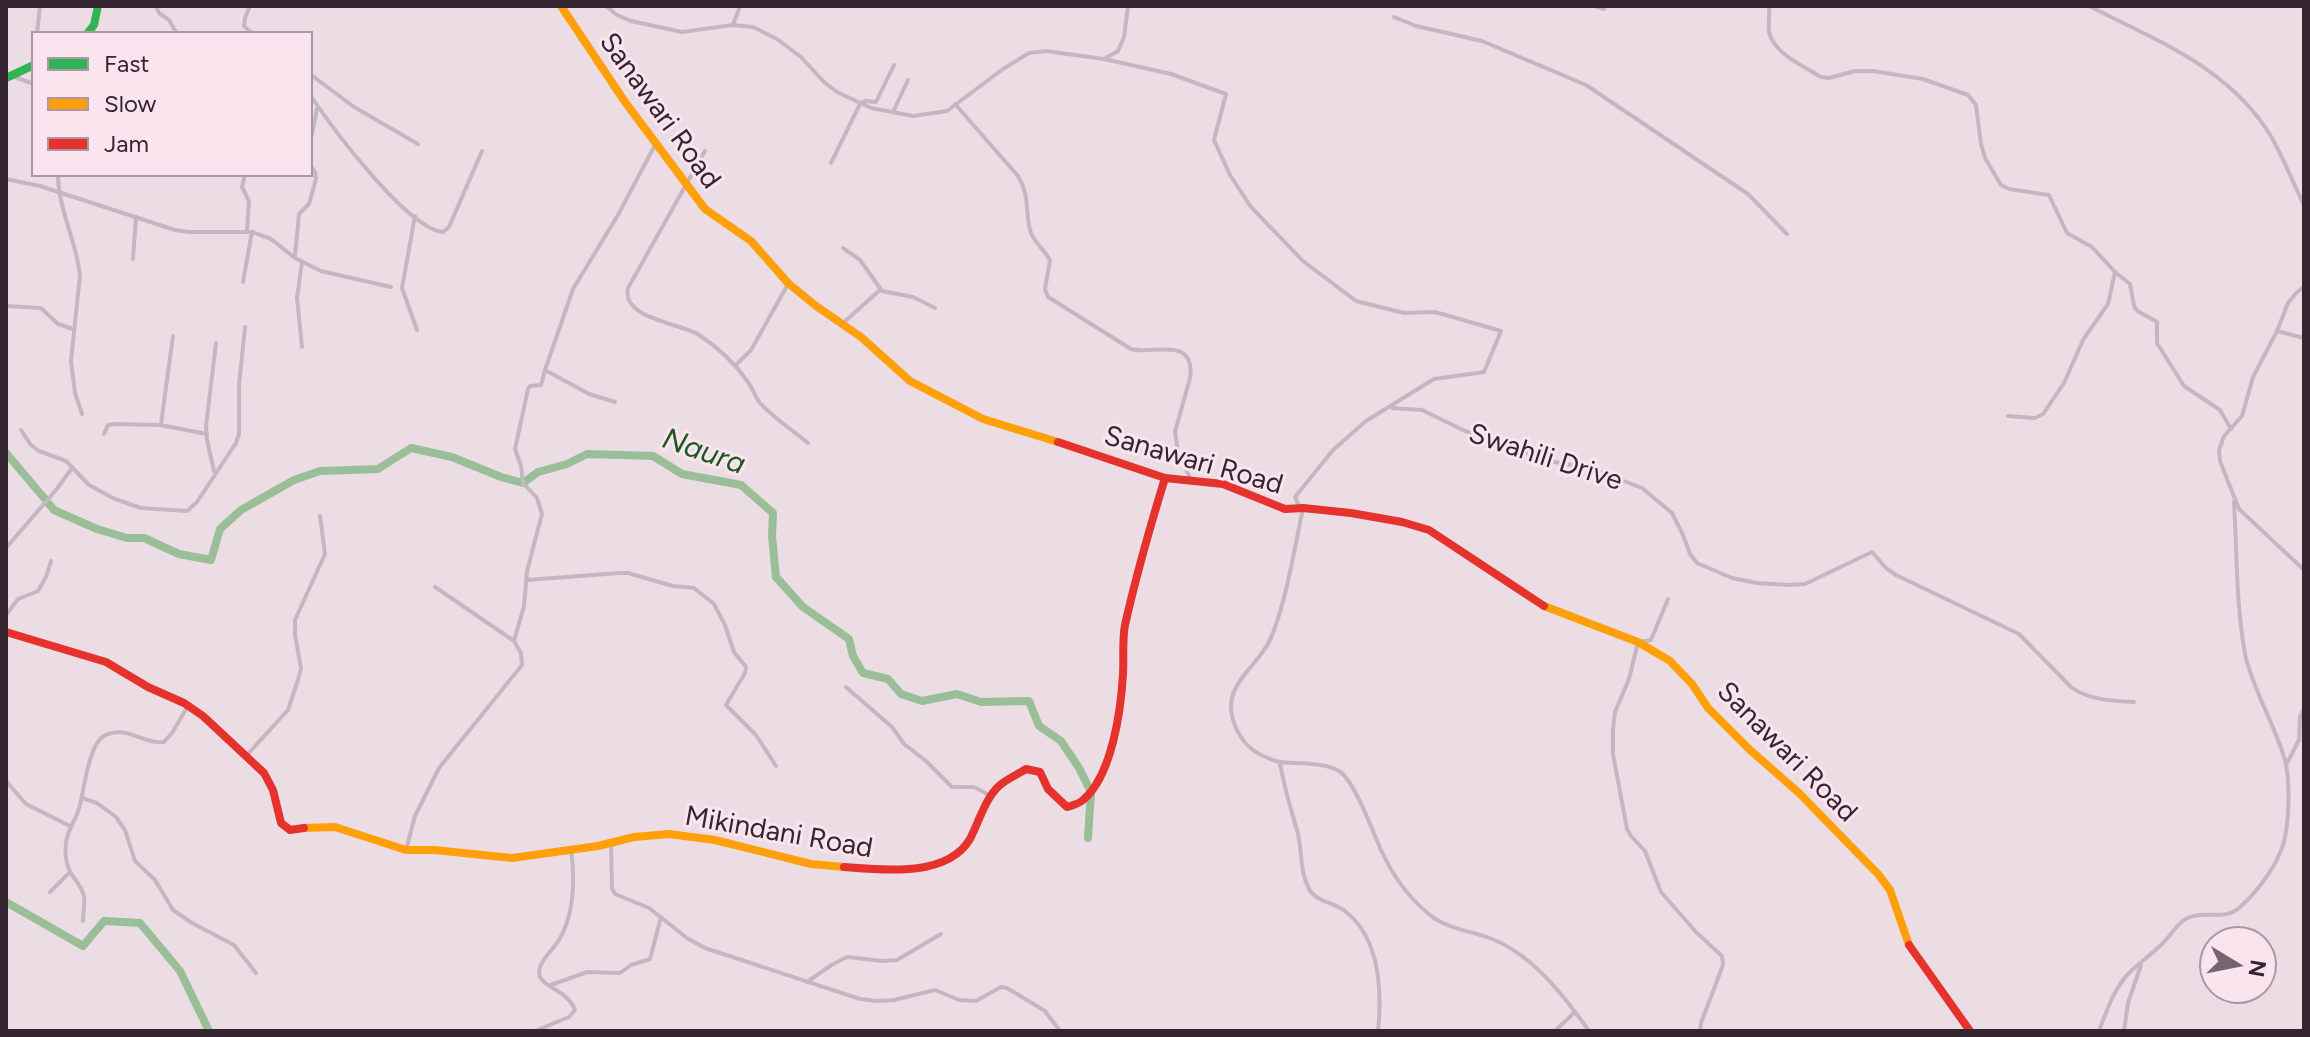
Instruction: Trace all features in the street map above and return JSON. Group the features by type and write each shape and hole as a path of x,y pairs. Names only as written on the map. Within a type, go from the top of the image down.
{"street":[{"path":"37,32 40,6"},
{"path":"92,32 98,6"},
{"path":"156,6 176,32"},
{"path":"250,6 244,26 251,32"},
{"name":"Sanawari Road","path":"561,6 655,145 705,209 751,241 788,283 843,323 910,381 983,419 1165,478 1223,484 1285,509 1364,515 1429,530 1541,605 1638,642 1670,661 1692,684 1708,708 1789,783 1878,874 1890,890 1905,937 1914,954 1970,1031"},
{"path":"606,6 631,21 682,32 733,25 753,27 777,39 801,57 837,92 871,108 913,116 947,111 1029,53 1046,51 1104,59 1171,74 1226,94 1214,140 1251,207 1303,261 1356,301 1404,313 1435,312 1501,331 1484,372 1434,379 1366,421 1333,450 1295,497 1303,508 1286,597 1269,643 1241,678 1231,698 1232,719 1245,742 1257,754 1279,762 1328,767 1340,772 1349,782 1383,855 1411,897 1433,918 1494,940 1519,954 1552,985 1589,1031"},
{"path":"733,25 740,6"},
{"path":"1104,59 1118,51 1124,37 1128,6"},
{"path":"1595,6 1604,9"},
{"path":"1769,6 1769,32 1773,42 1782,52 1821,77 1873,71 1923,79 1968,95 1976,105 1985,158 2001,185 2049,195 2064,230 2095,250 2130,284 2135,310 2157,322 2157,343 2184,386 2220,410 2231,429"},
{"path":"2089,6 2221,78 2250,108 2271,137 2304,205"},
{"path":"1394,17 1416,26 1482,41 1581,82 1748,194 1787,234"},
{"path":"831,163 861,103 876,102 894,65"},
{"path":"9,77 32,66"},
{"path":"312,76 354,107 418,144"},
{"path":"9,77 32,83"},
{"path":"893,112 908,80"},
{"path":"312,98 340,139 389,194 435,231 446,230 456,214 482,151"},
{"path":"955,104 1018,176 1024,188 1031,232 1050,260 1045,289 1048,297 1128,348 1139,351 1174,349 1187,359 1191,371 1176,424 1175,439 1191,480"},
{"path":"312,134 318,106"},
{"path":"514,641 542,514 537,498 523,483 515,449 528,389 541,385 573,289 618,215 655,145"},
{"path":"705,151 628,288 628,300 656,320 700,335 729,356 761,404 808,443"},
{"path":"295,258 299,214 309,204 316,179 312,168"},
{"path":"58,176 58,192 80,275 73,329 72,378 82,414"},
{"path":"243,282 250,231 249,201 242,187 245,176"},
{"path":"6,179 182,231 250,231 271,239 302,262 330,273 391,287"},
{"path":"415,216 402,288 417,330"},
{"path":"133,259 136,217"},
{"path":"843,248 860,260 880,290 913,297 935,308"},
{"path":"302,262 297,298 302,347"},
{"path":"2008,416 2035,418 2044,413 2064,383 2083,340 2108,304 2115,272"},
{"path":"736,365 751,350 788,283"},
{"path":"2099,1031 2112,998 2131,971 2187,919 2195,915 2226,914 2241,907 2281,852 2287,790 2285,765 2245,653 2234,502 2219,456 2222,440 2242,416 2253,377 2288,303 2304,287"},
{"path":"843,323 880,290"},
{"path":"6,306 41,308 60,326 73,329"},
{"path":"21,430 39,451 66,461 89,485 115,499 141,508 187,511 197,502 233,449 239,434 239,385 245,327"},
{"path":"2277,331 2304,338"},
{"path":"160,425 173,336"},
{"path":"215,473 207,434 207,416 216,343"},
{"path":"545,370 589,394 615,402"},
{"name":"Swahili Drive","path":"1389,408 1422,410 1465,431 1538,459 1586,468 1642,488 1672,513 1697,563 1732,578 1805,584 1872,552 1896,575 2019,634 2079,693 2134,702"},
{"path":"104,434 109,425 160,425 207,434"},
{"path":"6,548 72,468"},
{"name":"Mikindani Road","path":"6,632 106,662 203,716 247,755 269,780 281,823 290,830 335,827 406,850 512,858 634,837 680,835 715,840 811,864 894,871 939,863 954,857 968,842 999,786 1026,769 1040,772 1048,789 1067,807 1081,804 1094,789 1119,715 1124,633 1135,580 1165,478"},
{"path":"2234,502 2304,570"},
{"path":"247,755 288,710 298,680 301,668 295,620 325,554 320,516"},
{"path":"6,615 18,599 38,591 51,561"},
{"path":"527,580 628,573 673,586 697,589 714,604 734,652 746,667 726,705 756,735 776,766"},
{"path":"406,850 415,816 439,768 522,665 521,653 514,641 435,587"},
{"path":"1668,599 1651,640 1638,642 1629,679 1615,712 1613,754 1627,829 1645,851 1658,886 1670,904 1722,956 1723,965 1700,1031"},
{"path":"846,687 892,727 904,744 952,787 974,787 991,796"},
{"path":"83,921 83,892 69,873 65,852 88,769 101,738 113,733 126,733 156,743 164,742 188,706"},
{"path":"2285,765 2299,740 2300,717 2304,708"},
{"path":"1279,762 1309,890 1316,897 1346,912 1369,941 1380,1004 1378,1031"},
{"path":"6,781 26,804 70,826"},
{"path":"81,797 97,803 116,817 125,830 135,861 155,880 173,910 234,945 256,973"},
{"path":"611,842 612,888 615,894 645,906 705,948 853,998 894,1000 930,990 959,1000 976,1001 1004,987 1045,1011 1060,1031"},
{"path":"535,1031 574,1012 569,999 542,981 539,968 559,939 569,914 574,877 571,849"},
{"path":"50,892 69,873"},
{"path":"550,985 587,972 620,973 631,965 650,959 661,917"},
{"path":"807,982 847,957 897,960 941,934"},
{"path":"2124,1031 2128,1003 2142,963"},
{"path":"1555,1031 1575,1012"}],"waterway":[{"name":"Naura","path":"49,504 54,510 97,529 127,538 144,538 179,554 211,560 220,529 241,510 294,480 320,471 378,469 411,448 452,457 523,483 538,472 567,464 587,454 653,456 682,474 741,485 773,513 776,577 803,607 849,639 853,656 863,673 888,679 901,694 922,701 957,694 981,702 1029,701 1039,726 1061,741 1091,792 1088,838"},
{"name":"Naura","path":"6,453 45,499"},
{"path":"6,902 83,946 104,921 140,923 180,971 209,1031"}],"traffic: fast":[{"path":"89,32 94,25 98,6"},
{"path":"6,78 32,66"}],"traffic: slow":[{"path":"561,6 625,102 705,209 751,241 788,283 861,337 910,381 983,419 1058,442"},
{"path":"1544,606 1638,642 1670,661 1692,684 1708,708 1799,793 1878,874 1890,890 1909,945"},
{"path":"304,828 335,827 406,850 512,858 669,834 715,840 811,864 844,867"}],"traffic: jam":[{"path":"1058,442 1165,478 1223,484 1285,509 1351,513 1429,530 1544,606"},
{"path":"844,867 913,869 946,860 960,852 970,839 995,790 1026,769 1040,772 1048,789 1067,807 1081,801 1093,789 1113,742 1122,689 1125,625 1165,478"},
{"path":"6,632 106,662 148,687 184,703 203,716 264,773 273,790 281,823 290,830 304,828"},
{"path":"1909,945 1970,1031"}]}
